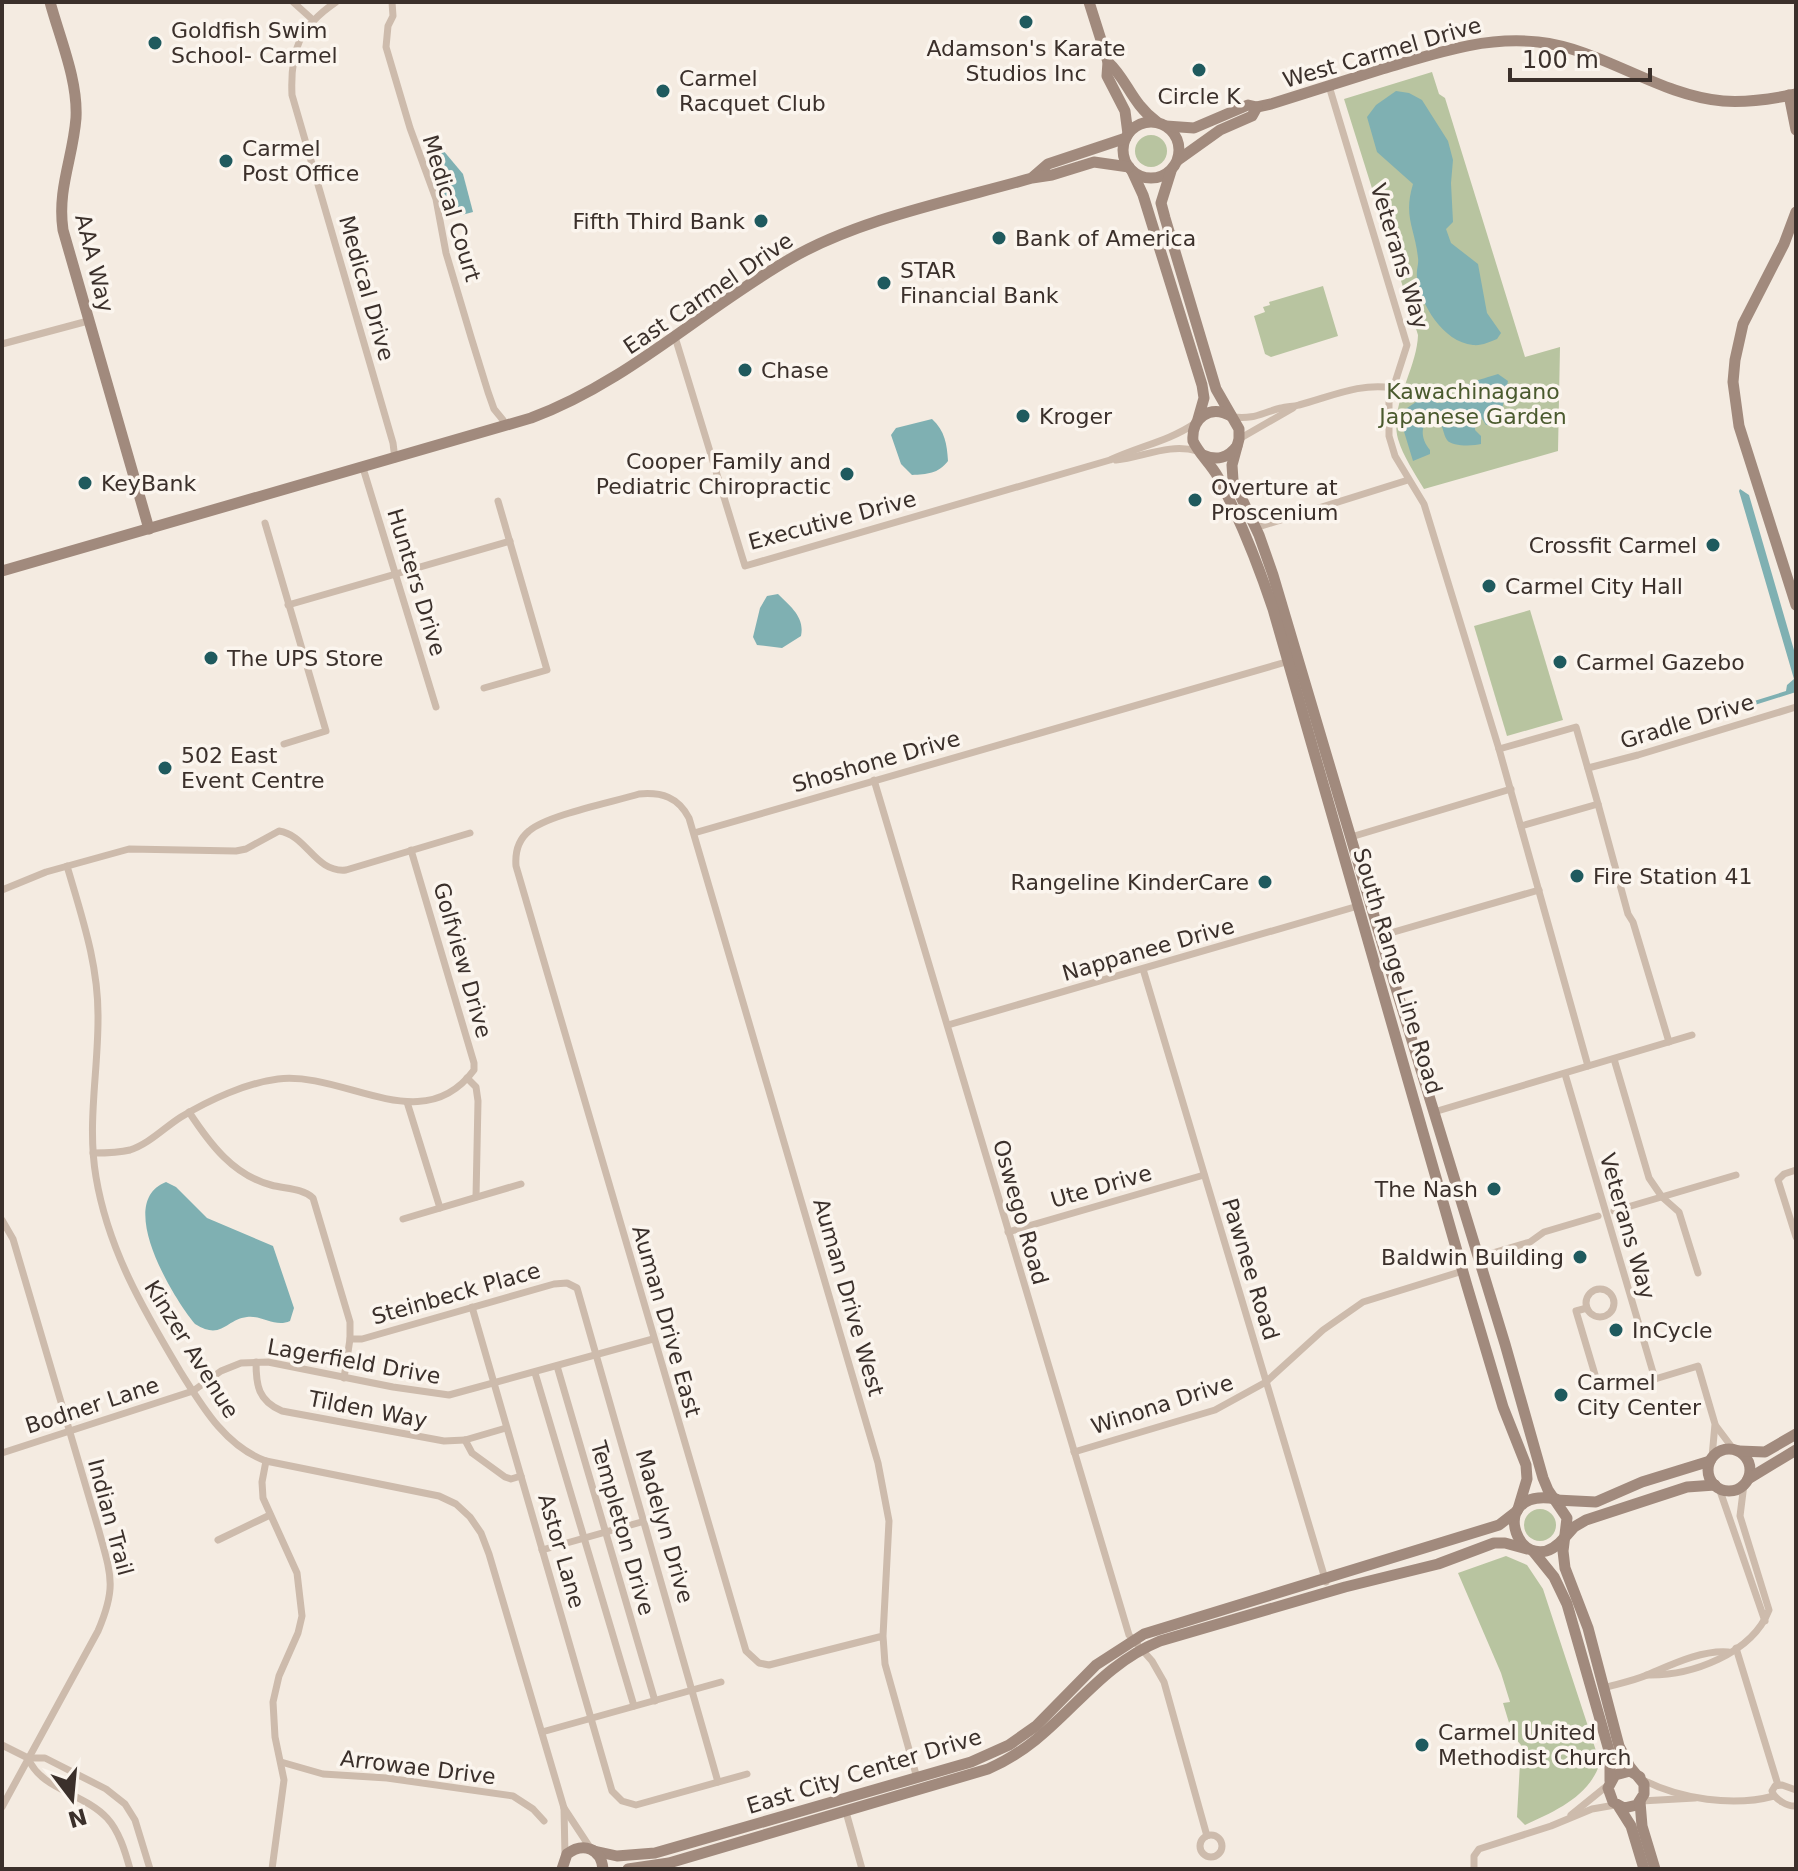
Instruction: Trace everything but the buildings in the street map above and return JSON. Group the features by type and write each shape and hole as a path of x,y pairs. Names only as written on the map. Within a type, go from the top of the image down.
{"street":[{"name":"AAA Way","path":"50,2 76,103 73,138 61,189 66,243 149,529"},
{"path":"293,2 313,20"},
{"name":"Medical Drive","path":"336,2 313,20 301,36 293,56 292,95 392,439 395,459"},
{"name":"Medical Court","path":"392,2 393,16 388,26 386,47 410,128 430,181 446,253 485,384 503,424"},
{"path":"1089,2 1108,62 1107,76 1125,111 1127,136 1123,153 1143,195 1202,385 1204,398 1193,441 1200,452 1218,458 1229,454 1238,442 1296,406"},
{"name":"West Carmel Drive","path":"1161,124 1194,128 1248,105 1257,107 1467,45 1520,40 1580,51 1698,97 1737,102 1792,95"},
{"path":"1108,62 1138,107 1178,140 1178,160 1171,171 1161,203 1212,376 1219,396 1239,429 1238,442"},
{"name":"Veterans Way","path":"1329,86 1407,345 1388,413 1389,436 1395,456 1424,504 1521,826"},
{"path":"1792,95 1796,130"},
{"name":"West Carmel Drive","path":"1178,160 1220,130 1252,116 1257,107"},
{"path":"1127,136 1141,124 1161,124"},
{"name":"East Carmel Drive","path":"1032,178 1048,164 1127,136"},
{"name":"East Carmel Drive","path":"2,571 395,459 546,412 598,388 745,287 814,246 874,223 1094,162 1131,169"},
{"path":"1131,169 1147,178 1171,171"},
{"path":"1796,212 1784,244 1743,324 1733,382 1739,426 1796,605"},
{"path":"2,344 88,321"},
{"name":"Executive Drive","path":"675,337 745,566 1110,460 1142,445 1181,433 1196,422"},
{"path":"1196,422 1210,411 1254,418 1283,407 1349,391 1377,386 1393,388"},
{"name":"South Range Line Road","path":"1238,442 1231,475 1273,575 1543,1478 1556,1499"},
{"name":"Executive Drive","path":"1110,460 1135,458 1177,447 1200,452"},
{"name":"South Range Line Road","path":"1200,452 1216,473 1254,553 1273,609 1503,1407 1526,1465 1527,1479 1518,1510"},
{"name":"Hunters Drive","path":"363,468 436,707"},
{"path":"1255,528 1408,480"},
{"path":"484,688 547,670 498,501"},
{"path":"265,523 326,731 284,744"},
{"path":"288,605 510,541"},
{"name":"Shoshone Drive","path":"694,833 1286,662"},
{"name":"Gradle Drive","path":"1588,768 1796,707"},
{"path":"1499,749 1576,727 1628,914 1669,1042"},
{"name":"Oswego Road","path":"874,780 1074,1452 1136,1645"},
{"path":"1351,837 1511,789"},
{"name":"Auman Drive East","path":"694,833 684,810 663,794 639,794 546,822 531,829 517,848 521,886 746,1651 759,1663 769,1665 883,1636"},
{"path":"1588,1066 1521,826 1598,804"},
{"path":"2,890 67,866 129,849 236,851 246,849 279,831 295,838 320,863 335,871 470,833"},
{"name":"Auman Drive West","path":"694,833 882,1479 890,1544 883,1636 887,1677 917,1778"},
{"name":"Golfview Drive","path":"411,850 474,1063 474,1070 467,1078 476,1087 478,1101 476,1197"},
{"name":"Kinzer Avenue","path":"67,866 90,945 98,988 93,1153 101,1201 129,1282 193,1391 234,1443 266,1461 430,1493 463,1510 478,1529 486,1544 564,1808 563,1863"},
{"path":"1380,936 1539,890"},
{"name":"Nappanee Drive","path":"948,1025 1358,906"},
{"name":"Pawnee Road","path":"1143,969 1329,1591"},
{"path":"1434,1112 1692,1035"},
{"path":"1614,1059 1649,1178 1662,1197 1679,1212 1698,1273"},
{"name":"Veterans Way","path":"1565,1074 1655,1379"},
{"path":"93,1153 134,1148 189,1112 257,1083 279,1079 319,1083 407,1102 434,1100 447,1095 467,1078"},
{"path":"407,1102 440,1208"},
{"path":"189,1112 213,1146 237,1169 261,1182 300,1191 313,1198 350,1322 344,1378"},
{"path":"1796,1170 1778,1180 1796,1237"},
{"name":"Ute Drive","path":"1008,1232 1204,1175"},
{"path":"1614,1211 1736,1175"},
{"path":"403,1219 521,1184"},
{"path":"1479,1257 1530,1242 1544,1232 1598,1216"},
{"name":"Indian Trail","path":"2,1220 13,1239 111,1573 112,1588 109,1606 98,1631 2,1807"},
{"name":"Winona Drive","path":"1074,1452 1215,1410 1266,1382 1323,1330 1363,1302 1463,1271"},
{"name":"Steinbeck Place","path":"350,1339 362,1339 554,1284 571,1284"},
{"name":"Madelyn Drive","path":"571,1284 579,1293 718,1782"},
{"path":"1595,1290 1606,1291 1613,1299 1612,1309 1604,1316 1594,1316 1587,1308 1587,1297 1595,1290"},
{"path":"1613,1299 1630,1294"},
{"name":"Astor Lane","path":"472,1307 612,1791 622,1801 636,1805 718,1782"},
{"path":"1587,1308 1576,1311 1599,1388 1655,1379 1698,1366 1715,1424 1749,1466 1740,1516 1769,1610 1765,1621 1732,1650 1716,1651 1603,1688"},
{"name":"Lagerfield Drive","path":"193,1391 233,1365 268,1362 449,1395 653,1339"},
{"name":"Tilden Way","path":"256,1362 259,1393 277,1409 427,1439 465,1440 506,1428"},
{"name":"Templeton Drive","path":"557,1366 655,1701"},
{"name":"Templeton Drive","path":"535,1373 634,1706"},
{"name":"Bodner Lane","path":"2,1453 193,1391"},
{"path":"1715,1424 1709,1476 1717,1487 1765,1621"},
{"path":"1644,1869 1629,1819 1609,1796 1610,1754 1567,1604 1554,1577 1514,1531 1513,1523 1518,1510 1533,1498 1596,1502 1642,1482 1711,1459 1724,1450 1765,1452 1796,1434"},
{"path":"465,1440 472,1453 505,1477 521,1476"},
{"path":"1530,1550 1555,1548 1574,1527 1586,1520 1687,1487 1732,1490 1796,1450"},
{"path":"266,1461 262,1494 297,1573 302,1616 279,1676 273,1702 284,1793 272,1869"},
{"path":"1556,1499 1567,1518 1563,1551 1565,1568 1582,1608 1619,1746 1630,1767 1641,1779 1645,1791 1641,1801 1642,1826 1655,1869"},
{"name":"East City Center Drive","path":"592,1850 617,1856 655,1853 971,1762 1009,1745 1048,1716 1096,1665 1174,1623 1499,1525 1518,1510"},
{"path":"218,1540 270,1515"},
{"path":"542,1550 645,1521"},
{"name":"East City Center Drive","path":"628,1869 669,1863 977,1773 1012,1757 1049,1731 1099,1678 1136,1645 1438,1564 1494,1543 1530,1550"},
{"path":"1136,1645 1152,1661 1164,1682 1207,1836"},
{"path":"1732,1650 1778,1785"},
{"path":"542,1732 721,1682"},
{"path":"2,1745 28,1758 45,1758 106,1789 125,1804 135,1820 150,1869"},
{"path":"28,1758 34,1773 109,1820 125,1851 130,1869"},
{"name":"Arrowae Drive","path":"281,1762 323,1774 387,1778 513,1796 533,1809 544,1821"},
{"path":"1566,1819 1618,1773 1626,1771 1669,1790 1705,1798 1738,1801 1774,1796 1796,1806"},
{"path":"718,1782 747,1774"},
{"path":"1778,1785 1796,1790"},
{"path":"1774,1796 1772,1791 1778,1785"},
{"path":"1474,1869 1474,1856 1485,1847 1592,1809 1628,1808 1641,1801 1705,1798"},
{"name":"Kinzer Avenue","path":"564,1808 592,1850"},
{"path":"846,1812 862,1869"},
{"path":"125,1851 143,1846"},
{"path":"552,1869 563,1863 575,1848 592,1850 601,1858 603,1869"}],"green space":[{"name":"Kawachinagano Japanese Garden","path":"1432,72 1439,94 1445,98 1525,357 1560,347 1558,451 1424,489 1403,452 1396,426 1418,335 1344,99"},
{"path":"1151,135 1163,139 1167,151 1163,163 1151,167 1139,163 1135,151 1139,139"},
{"path":"1323,286 1338,336 1271,357 1265,354 1254,316 1265,312 1263,307 1270,305 1269,302"},
{"path":"1530,610 1563,720 1507,736 1474,626"},
{"path":"1540,1509 1551,1514 1556,1525 1551,1536 1540,1541 1529,1536 1524,1525 1529,1514"},
{"path":"1506,1556 1527,1565 1543,1589 1600,1763 1588,1785 1570,1802 1525,1825 1517,1817 1521,1745 1513,1736 1503,1703 1510,1702 1501,1673 1458,1573"}],"water":[{"path":"1396,91 1422,100 1448,141 1453,160 1453,222 1446,229 1451,243 1478,264 1487,313 1501,333 1497,339 1473,345 1452,337 1435,320 1423,299 1409,214 1413,184 1377,152 1367,117 1376,105"},
{"path":"437,143 463,174 473,212 458,216 449,214 429,149"},
{"path":"1498,374 1508,381 1499,424 1486,425 1479,414 1476,415 1475,430 1481,436 1481,444 1453,444 1446,438 1439,420 1432,420 1423,430 1430,454 1413,461 1402,425 1404,410 1422,398 1437,403 1451,400 1471,383"},
{"path":"932,419 944,438 948,461 936,471 912,475 901,464 891,435 896,428"},
{"path":"1740,489 1749,495 1796,657 1796,692 1742,709 1738,706 1786,691 1787,685 1794,679"},
{"path":"778,594 799,618 801,636 782,648 757,645 753,637 760,608 767,596"},
{"path":"166,1182 176,1187 207,1218 273,1246 294,1308 290,1321 279,1323 247,1317 218,1330 204,1329 195,1324 163,1273 147,1229 146,1209 151,1193"}],"place":[{"name":"Adamson's Karate Studios Inc","path":"1026,22"},
{"name":"Goldfish Swim School- Carmel","path":"155,43"},
{"name":"Circle K","path":"1199,70"},
{"name":"Carmel Racquet Club","path":"663,91"},
{"name":"Carmel Post Office","path":"226,161"},
{"name":"Fifth Third Bank","path":"761,221"},
{"name":"Bank of America","path":"999,238"},
{"name":"STAR Financial Bank","path":"884,283"},
{"name":"Chase","path":"745,370"},
{"name":"Kroger","path":"1023,416"},
{"name":"Cooper Family and Pediatric Chiropractic","path":"847,474"},
{"name":"KeyBank","path":"85,483"},
{"name":"Overture at Proscenium","path":"1195,500"},
{"name":"Crossfit Carmel","path":"1713,545"},
{"name":"Carmel City Hall","path":"1489,586"},
{"name":"The UPS Store","path":"211,658"},
{"name":"Carmel Gazebo","path":"1560,662"},
{"name":"502 East Event Centre","path":"165,768"},
{"name":"Fire Station 41","path":"1577,876"},
{"name":"Rangeline KinderCare","path":"1265,882"},
{"name":"The Nash","path":"1494,1189"},
{"name":"Baldwin Building","path":"1580,1257"},
{"name":"InCycle","path":"1616,1330"},
{"name":"Carmel City Center","path":"1561,1395"},
{"name":"Carmel United Methodist Church","path":"1422,1745"}]}
